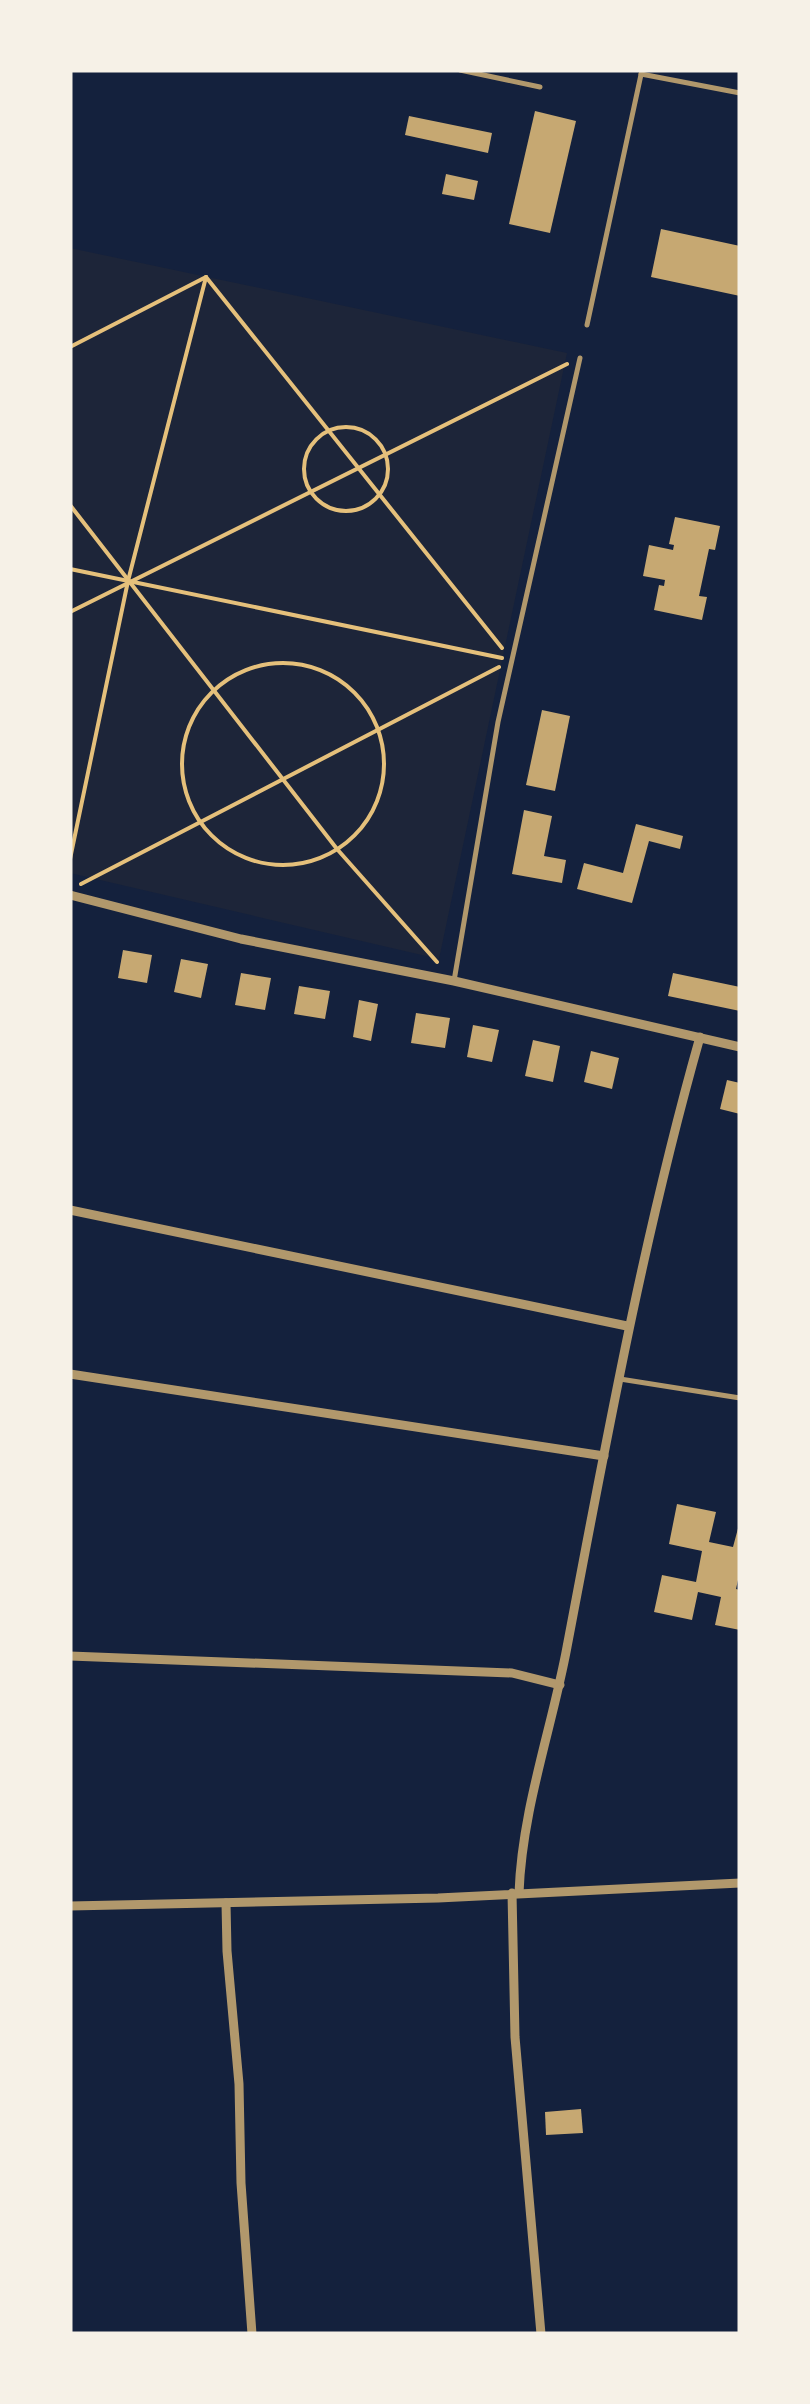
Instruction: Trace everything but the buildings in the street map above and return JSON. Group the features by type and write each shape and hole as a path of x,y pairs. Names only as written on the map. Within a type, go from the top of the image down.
{"street":[{"path":"70,892 240,939 454,981 740,1047"},
{"path":"541,2334 515,2037 516,1893 537,1774 560,1685 627,1326 700,1037"},
{"path":"70,1210 627,1326"},
{"path":"70,1374 604,1456"},
{"path":"70,1656 512,1673 560,1685"},
{"path":"70,1906 438,1898 740,1883"},
{"path":"226,1903 252,2334"}],"lane":[{"path":"460,70 540,86"},
{"path":"586,325 641,72 740,92"},
{"path":"454,981 498,722 580,358"},
{"path":"617,1378 740,1398"}],"path":[{"path":"70,347 206,277"},
{"path":"206,277 512,660"},
{"path":"70,859 128,582 206,277"},
{"path":"70,612 580,358"},
{"path":"342,427 362,430 386,454 387,478 368,505 348,511 326,506 311,491 306,481 306,459 315,441 329,431 342,427"},
{"path":"70,505 337,849 454,981"},
{"path":"70,569 512,660"},
{"path":"70,892 512,660"},
{"path":"274,662 326,672 354,692 378,730 384,754 381,789 366,821 337,849 309,862 257,862 224,847 201,824 184,790 182,755 191,720 212,691 256,665 274,662"}],"shaded area":[{"path":"70,248 567,353 439,959 70,873"}]}
